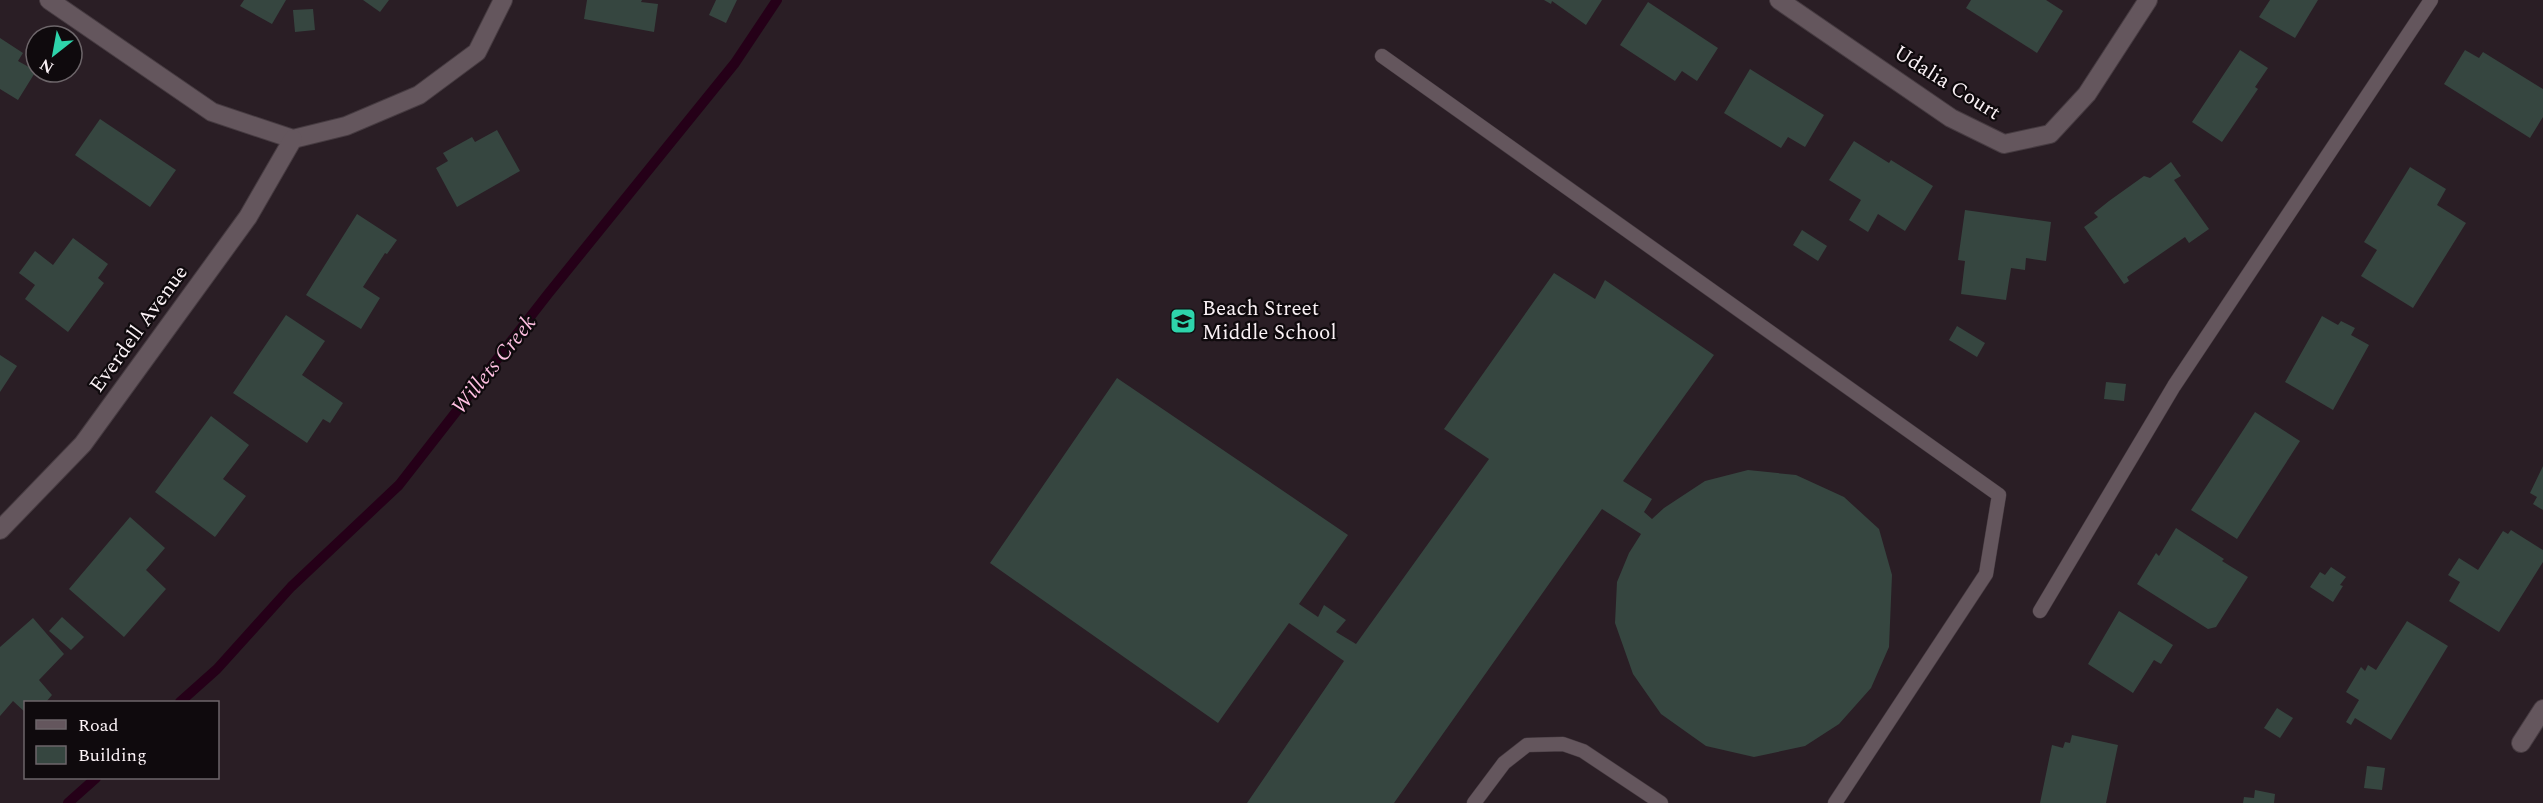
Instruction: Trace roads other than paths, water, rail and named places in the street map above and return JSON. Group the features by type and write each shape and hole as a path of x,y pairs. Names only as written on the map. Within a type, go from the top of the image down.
{"street":[{"path":"49,0 212,112 293,139 346,126 419,95 477,52 503,0"},
{"name":"Udalia Court","path":"1779,0 1952,118 2004,144 2050,134 2086,94 2148,0"},
{"name":"Everdell Avenue","path":"0,530 83,444 248,217 293,139"},
{"path":"2521,743 2543,710"}],"lane":[{"path":"2040,611 2174,386 2431,0"},
{"path":"1382,56 1999,495 1986,574 1835,803"},
{"path":"1474,803 1504,763 1527,745 1563,744 1583,751 1661,803"}],"waterway":[{"name":"Willets Creek","path":"181,701 217,669 291,587 399,485 548,294 735,63 777,0"},
{"name":"Willets Creek","path":"68,803 95,779"}],"place":[{"name":"Beach Street Middle School","path":"1183,321"}]}
